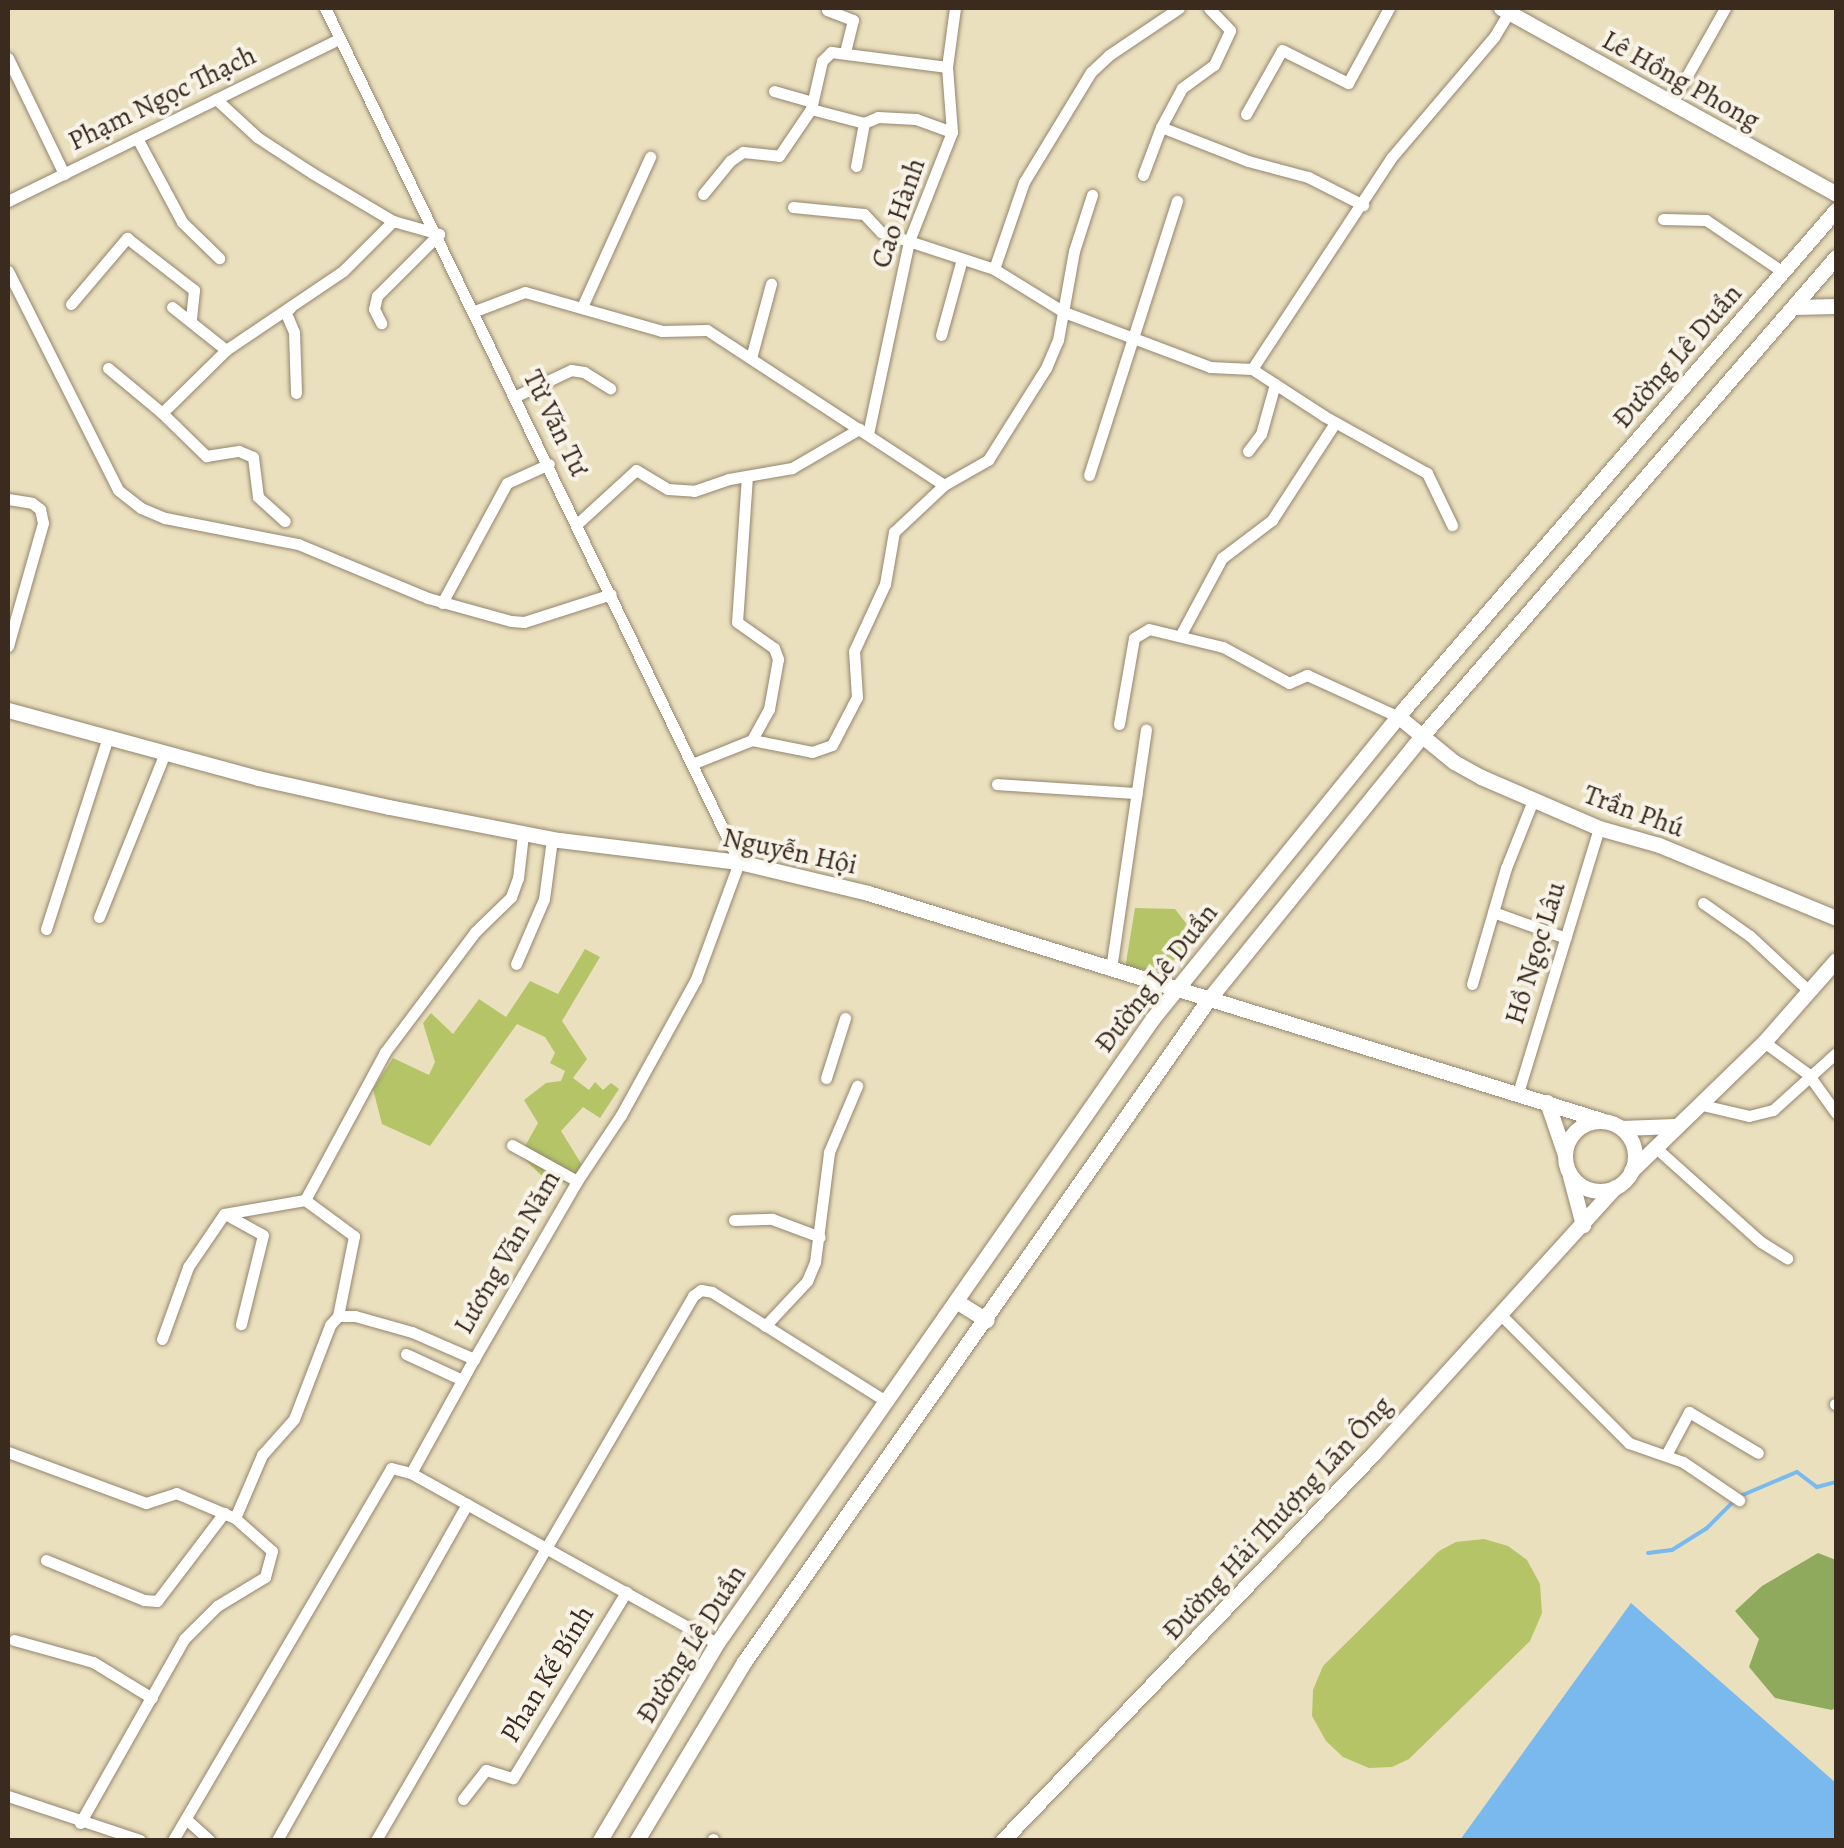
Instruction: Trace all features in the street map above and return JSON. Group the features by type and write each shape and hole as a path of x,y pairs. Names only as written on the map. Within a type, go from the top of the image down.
{"main road":[{"name":"Lê Hồng Phong","path":"1505,10 1836,194"},
{"name":"Đường Lê Duẩn","path":"600,1840 717,1643 1176,989 1398,716 1836,210"},
{"name":"Đường Lê Duẩn","path":"637,1840 744,1662 1208,1000 1422,737 1836,257"},
{"path":"1794,307 1836,306"},
{"name":"Nguyễn Hội","path":"8,710 275,782 523,834 738,862 868,894 1600,1120"},
{"name":"Trần Phú","path":"1398,716 1466,770 1599,828 1660,846 1836,918"},
{"path":"1569,1173 1594,1191 1615,1187 1764,1042 1836,960"},
{"path":"1547,1102 1583,1225"},
{"path":"1564,1152 1572,1133 1600,1120 1621,1128 1676,1126"},
{"path":"1621,1128 1634,1148 1631,1171"},
{"name":"Đường Hải Thượng Lãn Ông","path":"1003,1840 1319,1512 1615,1187"},
{"path":"956,1301 987,1320"},
{"path":"717,1643 744,1662"}],"street":[{"name":"Từ Văn Tư","path":"325,8 439,234 738,862"},
{"name":"Cao Hành","path":"864,432 909,241 952,132 947,67 955,8"},
{"path":"994,269 1024,182 1091,72 1118,48 1179,8"},
{"path":"1143,175 1161,127 1182,88 1214,66 1230,30 1209,8"},
{"path":"1246,114 1282,50 1348,84 1389,8"},
{"path":"1671,104 1726,8"},
{"path":"827,10 853,20 844,52"},
{"path":"1252,368 1363,206 1391,158 1494,37 1505,10"},
{"name":"Phạm Ngọc Thạch","path":"8,201 338,39"},
{"path":"703,194 730,160 743,152 757,150 778,156 812,106 825,54 844,52 894,63 947,67"},
{"path":"8,58 64,174"},
{"path":"774,91 864,124 893,116 952,132"},
{"path":"216,99 257,136 392,220 439,234 377,296 374,309 381,323"},
{"path":"856,166 864,124"},
{"path":"1161,127 1248,161 1308,177 1363,206"},
{"path":"138,138 182,222 219,258"},
{"path":"582,307 650,157"},
{"path":"692,764 752,740 812,752 832,745 857,696 854,651 886,584 894,532 944,485 988,460 1001,445 1046,368 1064,312 1074,251 1092,196"},
{"path":"1090,475 1177,201"},
{"path":"794,206 864,214 876,230 994,269 1064,312 1210,367 1252,368 1335,423 1427,474 1452,525"},
{"path":"1663,218 1706,220 1783,272"},
{"path":"162,413 226,350 343,271 392,220"},
{"path":"71,304 128,238 194,290 191,320"},
{"path":"942,335 962,259"},
{"path":"8,271 123,497 165,518 298,544 442,603 524,622 610,594"},
{"path":"751,358 770,284"},
{"path":"475,311 525,292 662,331 707,330 944,485"},
{"path":"172,306 226,350"},
{"path":"285,311 294,332 296,393"},
{"path":"108,368 206,456 239,451 253,458 258,496 286,521"},
{"path":"516,396 570,370 584,372 610,388"},
{"path":"1248,451 1261,434 1275,384"},
{"path":"1180,636 1222,558 1272,520 1335,423"},
{"path":"577,524 636,470 668,490 683,492 792,468 864,432"},
{"path":"442,603 507,484 548,464"},
{"path":"747,476 737,622 774,648 778,659 769,708 752,740"},
{"path":"8,499 32,503 40,509 43,523 8,646"},
{"path":"1119,724 1137,633 1150,629 1232,651 1289,683 1307,675 1398,716"},
{"path":"1111,969 1146,730"},
{"path":"46,929 108,737"},
{"path":"99,917 165,753"},
{"path":"997,784 1137,793"},
{"path":"1472,984 1533,800"},
{"name":"Hồ Ngọc Lâu","path":"1518,1092 1599,828"},
{"path":"305,1200 401,1028 475,932 511,897 518,878 523,834"},
{"path":"516,964 544,899 552,839"},
{"name":"Lương Văn Năm","path":"338,1316 412,1332 474,1359 578,1180 622,1115 696,979 738,862"},
{"path":"1704,904 1764,948 1809,991"},
{"path":"1493,912 1566,938"},
{"path":"826,1078 845,1018"},
{"path":"1764,1042 1808,1074 1836,1113"},
{"path":"1698,1104 1726,1114 1763,1114 1774,1110 1808,1074 1836,1053"},
{"path":"765,1326 807,1281 820,1238 829,1152 858,1086"},
{"path":"512,1145 578,1180"},
{"path":"1655,1147 1761,1242 1787,1258"},
{"path":"46,1560 144,1600 157,1601 166,1595 229,1516 262,1455 294,1419 319,1350 338,1316 354,1236 305,1200 224,1214 196,1249 162,1340"},
{"path":"224,1214 263,1234 241,1324"},
{"path":"734,1220 772,1219 820,1238"},
{"path":"376,1840 693,1296 702,1290 712,1292 886,1401"},
{"path":"1501,1314 1629,1443 1666,1455 1739,1500"},
{"path":"406,1354 462,1380"},
{"path":"411,1473 474,1359"},
{"path":"1666,1455 1689,1412 1758,1452"},
{"path":"8,1452 146,1504 176,1494 229,1516 272,1551 265,1577 199,1620 80,1823"},
{"path":"173,1840 387,1471 396,1466 717,1643"},
{"path":"277,1840 467,1504"},
{"name":"Phan Kế Bính","path":"463,1799 486,1770 512,1778 626,1592"},
{"path":"14,1640 93,1662 152,1698"},
{"path":"8,1796 140,1840"},
{"path":"186,1818 210,1840"}],"green space":[{"path":"1135,908 1175,909 1198,939 1162,970 1125,969"},
{"path":"585,949 600,957 562,1021 587,1059 573,1078 589,1090 595,1082 603,1090 611,1083 619,1089 600,1118 583,1107 561,1131 582,1165 570,1184 541,1175 520,1155 538,1123 524,1100 546,1083 561,1081 565,1071 550,1063 555,1053 545,1037 517,1024 430,1146 382,1124 373,1089 393,1058 429,1075 435,1062 423,1023 431,1013 453,1034 479,999 506,1017 530,981 558,994"},
{"path":"1484,1539 1508,1546 1527,1560 1540,1584 1542,1613 1530,1641 1409,1759 1392,1767 1369,1768 1343,1757 1326,1741 1312,1716 1313,1690 1323,1666 1439,1551 1456,1542"},
{"path":"1818,1553 1836,1560 1836,1707 1832,1710 1775,1698 1749,1667 1759,1639 1735,1611 1762,1586"}],"water":[{"path":"1631,1603 1836,1783 1836,1840 1460,1840"}],"waterway":[{"path":"1648,1553 1672,1550 1706,1529 1738,1497 1797,1472 1817,1487 1836,1482"}]}
